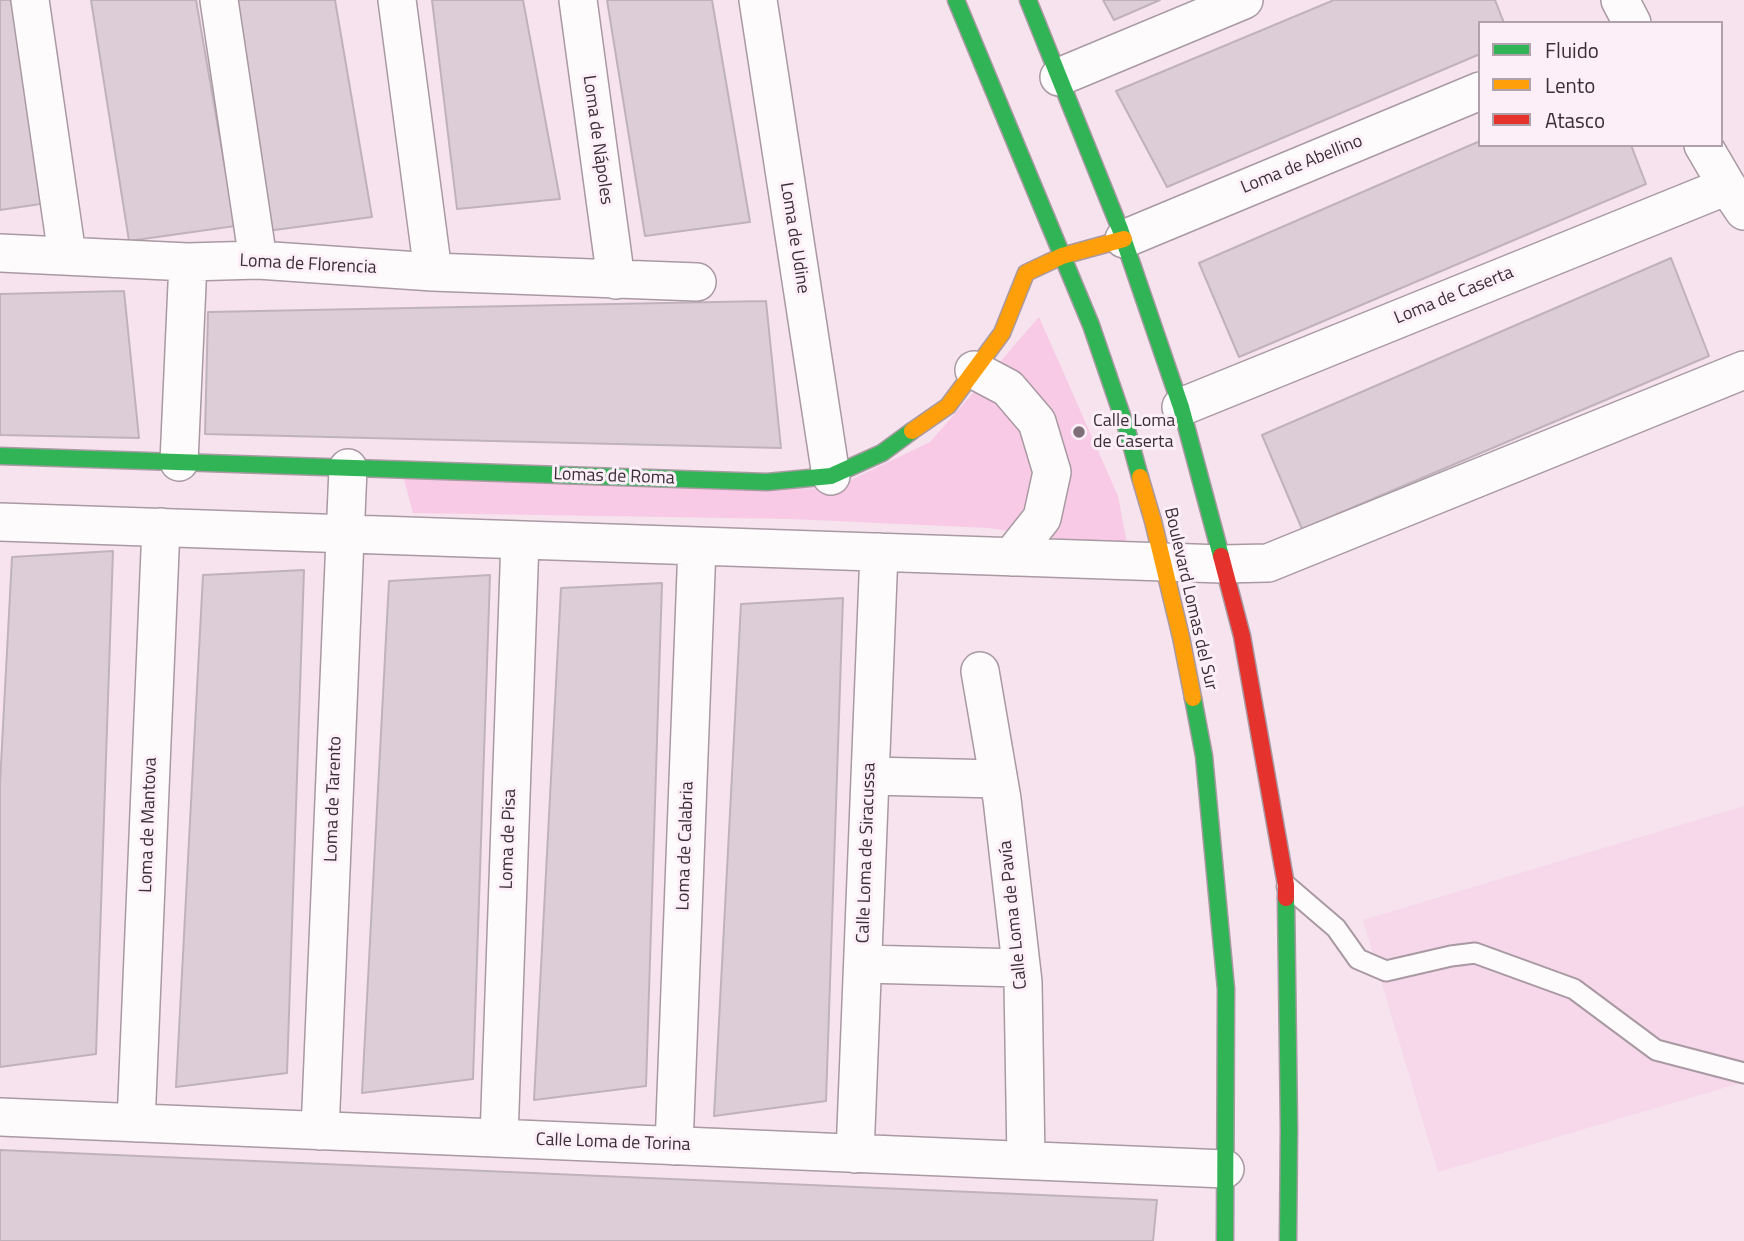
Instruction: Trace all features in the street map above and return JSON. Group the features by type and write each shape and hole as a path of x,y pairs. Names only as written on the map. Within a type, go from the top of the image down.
{"street":[{"path":"30,0 67,256"},
{"path":"219,0 258,260"},
{"path":"397,0 433,272"},
{"name":"Loma de Nápoles","path":"578,0 616,280"},
{"name":"Loma de Udine","path":"758,0 831,476"},
{"name":"Boulevard Lomas del Sur","path":"956,0 1091,325 1127,430 1181,637 1204,756 1226,989 1225,1241"},
{"path":"1028,0 1124,239 1181,407 1242,636 1286,886 1288,1241"},
{"path":"1059,77 1244,0"},
{"path":"1620,0 1631,21"},
{"name":"Loma de Abellino","path":"1124,239 1478,92"},
{"path":"1704,147 1735,198"},
{"name":"Loma de Caserta","path":"1181,407 1735,198"},
{"name":"Lomas de Roma","path":"0,456 767,482 831,476 882,453 948,406 1002,333 1026,273 1062,256 1124,239"},
{"name":"Loma de Florencia","path":"0,253 188,262 258,260 433,272 697,282"},
{"path":"180,463 188,262"},
{"path":"974,370 1008,388 1037,422 1052,472 1042,518 1011,556"},
{"path":"0,522 1268,564 1744,370"},
{"name":"Loma de Tarento","path":"320,1131 348,468"},
{"name":"Loma de Mantova","path":"136,1123 161,527"},
{"name":"Loma de Pisa","path":"499,1138 520,540"},
{"name":"Loma de Calabria","path":"674,1146 697,546"},
{"name":"Calle Loma de Siracussa","path":"855,1153 879,552"},
{"name":"Calle Loma de Pavía","path":"980,671 998,779 1023,982 1026,1160"},
{"path":"870,776 998,779"},
{"path":"863,964 1021,968"},
{"name":"Calle Loma de Torina","path":"0,1117 1225,1169"}],"lane":[{"path":"1286,886 1336,928 1358,959 1386,971 1475,953 1574,989 1656,1049 1744,1073"}],"shaded area":[{"path":"1039,317 1118,496 1128,549 988,528 791,519 413,513 403,476 832,489 930,442"},
{"path":"1744,806 1744,1082 1438,1172 1363,920"}],"building":[{"path":"0,0 11,0 47,203 0,210"},
{"path":"91,0 196,0 235,226 129,241"},
{"path":"230,0 335,0 372,217 267,231"},
{"path":"432,0 523,0 560,199 457,209"},
{"path":"607,0 712,0 750,222 645,236"},
{"path":"1103,0 1160,0 1114,20"},
{"path":"1334,0 1495,0 1503,21 1478,21 1478,55 1167,187 1116,91"},
{"path":"1478,142 1478,147 1632,147 1646,184 1239,357 1199,263"},
{"path":"1671,258 1709,356 1302,529 1262,435"},
{"path":"124,291 139,438 0,435 0,294"},
{"path":"766,301 781,448 205,434 208,312"},
{"path":"113,551 96,1054 0,1067 0,783 12,557"},
{"path":"304,570 287,1073 176,1087 203,575"},
{"path":"490,575 473,1079 362,1093 389,581"},
{"path":"662,583 646,1086 534,1100 561,588"},
{"path":"843,598 826,1101 714,1116 741,604"},
{"path":"0,1150 1157,1200 1153,1241 0,1241"}],"traffic: fast":[{"path":"956,0 1091,325 1140,477"},
{"path":"1028,0 1120,229 1181,407 1221,556"},
{"path":"0,456 767,482 831,476 882,453 912,431"},
{"path":"1193,698 1204,756 1226,989 1225,1241"},
{"path":"1286,898 1288,1241"}],"traffic: slow":[{"path":"912,431 948,406 1002,333 1026,273 1062,256 1124,239"},
{"path":"1140,477 1181,637 1193,698"}],"traffic: jam":[{"path":"1221,556 1242,636 1286,885 1286,898"}],"place":[{"name":"Calle Loma de Caserta","path":"1079,432"}]}
